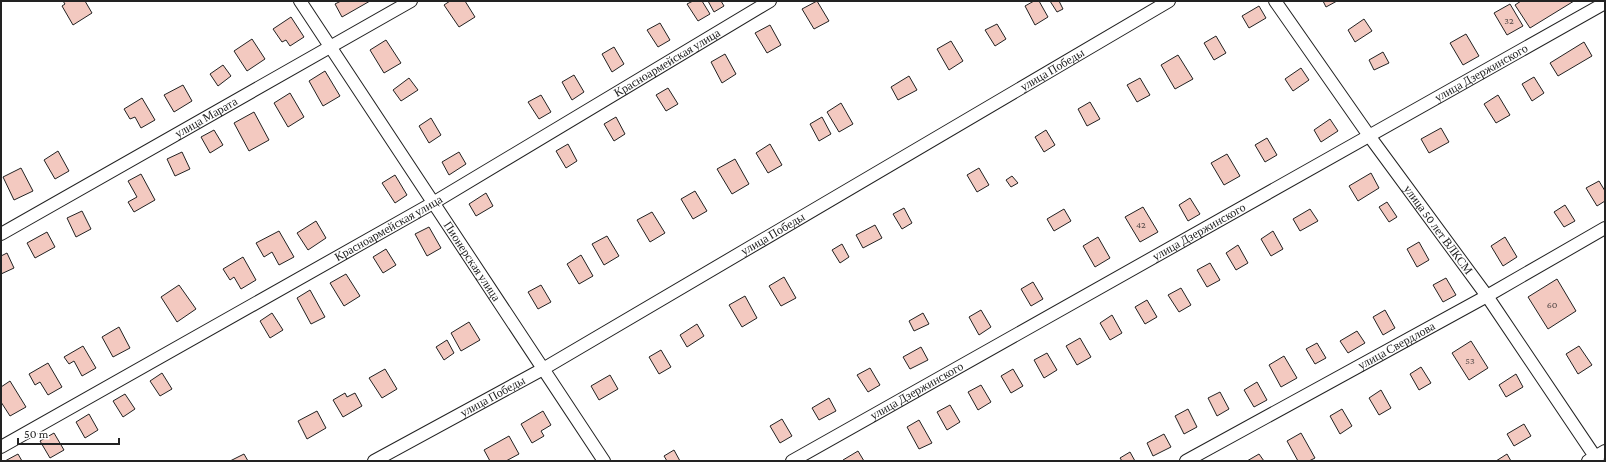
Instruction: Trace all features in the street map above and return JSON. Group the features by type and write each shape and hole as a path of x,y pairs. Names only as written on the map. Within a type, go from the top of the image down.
{"street":[{"name":"Пионерская улица","path":"300,1 604,461"},
{"name":"улица Марата","path":"1,234 411,1"},
{"name":"Красноармейская улица","path":"1,447 433,203 770,1"},
{"name":"улица Победы","path":"374,461 543,369 1169,1"},
{"name":"улица 50 лет ВЛКСМ","path":"1275,1 1370,137 1487,296 1596,457"},
{"name":"улица Дзержинского","path":"792,461 1370,137 1605,3"},
{"name":"улица Свердлова","path":"1186,461 1487,296 1605,228"}],"building":[{"path":"63,1 85,1 92,13 73,25 62,6 65,4"},
{"path":"341,1 370,1 342,17 335,4"},
{"path":"450,1 465,1 475,17 459,27 444,5"},
{"path":"693,1 702,1 710,14 698,21 687,4"},
{"path":"708,1 721,1 724,6 714,12"},
{"path":"817,1 829,21 814,29 802,9"},
{"path":"1034,1 1039,1 1048,17 1035,25 1025,6"},
{"path":"1050,1 1059,1 1063,9 1057,12"},
{"path":"1323,1 1337,1 1326,7"},
{"path":"1521,1 1574,1 1530,28 1515,5"},
{"path":"1510,4 1523,26 1507,35 1494,13"},
{"path":"1259,6 1266,18 1249,28 1242,16"},
{"path":"291,17 304,37 290,46 286,40 282,42 273,29"},
{"path":"1364,19 1372,31 1355,42 1348,30"},
{"path":"660,23 670,40 658,47 647,30"},
{"path":"997,24 1006,39 995,46 985,30"},
{"path":"770,25 781,45 767,53 755,33"},
{"path":"1466,34 1479,56 1463,65 1450,43"},
{"path":"1216,36 1226,53 1214,60 1204,43"},
{"path":"252,39 265,59 247,71 234,51"},
{"path":"386,40 401,63 384,73 370,50"},
{"path":"951,41 963,61 949,70 937,49"},
{"path":"1584,42 1592,56 1558,76 1550,63"},
{"path":"614,47 624,64 612,72 602,54"},
{"path":"1383,52 1389,63 1374,70 1369,60"},
{"path":"725,54 736,74 722,83 711,62"},
{"path":"1178,55 1193,79 1175,89 1161,65"},
{"path":"223,65 231,76 218,86 210,74"},
{"path":"1301,68 1309,80 1293,91 1285,79"},
{"path":"325,71 340,96 323,106 309,81"},
{"path":"574,75 584,92 572,100 562,82"},
{"path":"909,76 917,90 898,100 891,87"},
{"path":"1534,77 1544,93 1532,101 1522,84"},
{"path":"409,78 418,90 401,101 393,90"},
{"path":"1140,78 1150,95 1137,102 1127,85"},
{"path":"183,85 192,101 174,112 164,95"},
{"path":"668,88 678,104 666,111 656,95"},
{"path":"290,93 304,117 288,127 274,103"},
{"path":"541,95 551,112 539,119 528,102"},
{"path":"1498,95 1510,115 1496,123 1484,104"},
{"path":"142,98 155,120 141,128 135,117 130,119 124,109"},
{"path":"1090,102 1100,119 1087,126 1078,109"},
{"path":"841,103 853,124 839,132 827,112"},
{"path":"254,112 269,140 249,151 234,123"},
{"path":"616,117 625,134 614,141 604,124"},
{"path":"822,117 831,134 819,141 810,124"},
{"path":"431,118 441,135 429,143 419,126"},
{"path":"1330,119 1338,131 1321,142 1314,130"},
{"path":"1441,128 1449,142 1429,153 1421,139"},
{"path":"214,130 223,145 210,153 201,137"},
{"path":"1046,130 1055,145 1044,152 1035,137"},
{"path":"1267,138 1277,155 1265,162 1255,145"},
{"path":"568,144 577,161 566,168 556,151"},
{"path":"770,144 782,165 768,173 756,153"},
{"path":"58,151 69,171 55,179 44,160"},
{"path":"182,152 190,169 175,176 167,159"},
{"path":"459,152 466,164 449,175 442,162"},
{"path":"1227,154 1240,176 1224,185 1211,163"},
{"path":"735,159 749,184 732,194 717,169"},
{"path":"21,168 33,191 14,200 3,177"},
{"path":"979,168 989,185 977,192 967,175"},
{"path":"1371,173 1379,188 1358,201 1349,186"},
{"path":"141,174 155,200 134,212 128,202 137,197 128,181"},
{"path":"395,175 407,195 395,203 382,183"},
{"path":"1012,176 1018,183 1011,187 1006,180"},
{"path":"1599,181 1605,191 1605,201 1597,206 1586,188"},
{"path":"695,191 707,211 693,219 681,199"},
{"path":"486,193 493,206 476,216 469,204"},
{"path":"1190,198 1200,214 1188,221 1179,205"},
{"path":"1387,202 1397,217 1389,222 1379,207"},
{"path":"1565,205 1575,221 1564,227 1554,212"},
{"path":"1143,207 1158,232 1140,242 1125,217"},
{"path":"904,208 912,223 902,229 893,214"},
{"path":"1064,209 1071,221 1054,231 1047,219"},
{"path":"1310,209 1318,221 1300,231 1293,219"},
{"path":"82,211 91,229 76,237 67,218"},
{"path":"652,212 665,233 650,242 637,220"},
{"path":"316,221 326,238 308,250 297,233"},
{"path":"875,225 882,238 863,248 856,235"},
{"path":"429,227 441,248 427,256 415,234"},
{"path":"279,231 294,257 279,265 272,252 264,257 256,243"},
{"path":"1273,231 1283,249 1271,256 1261,239"},
{"path":"47,232 55,247 35,258 27,243"},
{"path":"607,236 619,256 604,265 592,244"},
{"path":"1098,237 1110,258 1095,267 1083,246"},
{"path":"1505,237 1517,257 1503,266 1491,246"},
{"path":"1419,242 1429,260 1417,267 1407,249"},
{"path":"842,244 849,257 840,263 832,250"},
{"path":"1238,245 1248,263 1236,270 1226,253"},
{"path":"386,249 396,265 383,273 373,257"},
{"path":"7,253 14,268 1,274 1,256"},
{"path":"581,255 593,276 579,284 567,264"},
{"path":"243,257 256,280 241,289 234,277 230,280 223,269"},
{"path":"1210,263 1220,280 1207,287 1197,270"},
{"path":"346,274 360,296 344,306 330,283"},
{"path":"784,277 796,298 781,306 769,286"},
{"path":"1446,278 1456,295 1443,302 1433,285"},
{"path":"1557,279 1576,311 1548,329 1528,297"},
{"path":"1033,282 1043,299 1031,306 1021,289"},
{"path":"179,285 196,309 177,322 161,297"},
{"path":"541,285 551,302 538,309 528,292"},
{"path":"1181,288 1191,305 1179,312 1168,295"},
{"path":"310,290 325,317 311,324 297,298"},
{"path":"745,296 757,318 742,327 729,305"},
{"path":"1147,300 1157,317 1145,324 1135,307"},
{"path":"981,310 991,327 979,335 969,317"},
{"path":"1385,310 1395,328 1383,335 1373,317"},
{"path":"272,313 283,330 270,338 260,321"},
{"path":"923,313 929,324 914,331 909,321"},
{"path":"1112,315 1122,333 1110,340 1100,323"},
{"path":"469,322 480,340 461,351 451,333"},
{"path":"697,324 704,336 687,347 680,335"},
{"path":"119,327 130,348 113,357 102,337"},
{"path":"1357,331 1365,343 1348,353 1340,341"},
{"path":"1080,338 1091,357 1077,365 1066,346"},
{"path":"447,340 454,353 444,360 436,347"},
{"path":"1471,341 1488,368 1469,380 1452,353"},
{"path":"1317,343 1326,358 1315,364 1306,349"},
{"path":"83,346 96,368 82,376 74,361 69,364 64,357"},
{"path":"1579,346 1592,365 1578,374 1566,354"},
{"path":"921,347 928,360 910,369 903,357"},
{"path":"661,350 671,367 659,374 649,357"},
{"path":"1047,353 1057,370 1044,378 1034,360"},
{"path":"1284,356 1297,378 1281,387 1269,365"},
{"path":"48,363 62,387 48,395 40,382 35,385 29,374"},
{"path":"1421,367 1431,383 1419,390 1410,374"},
{"path":"870,368 880,385 868,392 857,375"},
{"path":"385,369 397,389 382,398 369,378"},
{"path":"1013,369 1023,386 1011,393 1001,376"},
{"path":"162,373 172,389 160,396 150,381"},
{"path":"1516,374 1523,387 1506,397 1499,385"},
{"path":"610,375 618,389 599,400 591,386"},
{"path":"10,381 26,407 10,416 1,402 1,387"},
{"path":"1257,382 1267,400 1254,407 1244,390"},
{"path":"981,385 991,402 978,410 968,392"},
{"path":"1381,390 1391,408 1379,415 1369,398"},
{"path":"1220,392 1229,409 1217,416 1208,398"},
{"path":"345,393 347,397 355,393 362,406 343,417 333,400"},
{"path":"125,394 135,409 123,417 113,401"},
{"path":"829,398 836,411 819,420 812,408"},
{"path":"950,405 960,422 947,430 937,412"},
{"path":"1188,409 1197,427 1184,434 1175,416"},
{"path":"1342,409 1352,426 1340,434 1330,416"},
{"path":"317,411 326,428 307,439 298,421"},
{"path":"543,411 551,425 541,431 544,436 532,443 521,424"},
{"path":"89,414 98,430 85,438 76,422"},
{"path":"782,419 792,436 780,443 770,426"},
{"path":"919,420 932,443 919,449 907,427"},
{"path":"1524,424 1531,436 1514,446 1507,434"},
{"path":"54,433 64,450 50,458 40,441"},
{"path":"1301,433 1315,458 1309,461 1298,461 1287,441"},
{"path":"1164,434 1171,447 1153,456 1147,443"},
{"path":"509,436 519,454 506,461 490,461 484,450"},
{"path":"674,450 680,461 667,461 664,456"},
{"path":"858,451 864,461 843,461 843,460"},
{"path":"1130,452 1135,461 1122,461 1120,458"},
{"path":"18,454 22,461 5,461"},
{"path":"244,454 248,461 230,461"},
{"path":"1259,454 1264,461 1247,461"},
{"path":"1507,454 1511,461 1496,461"}]}
